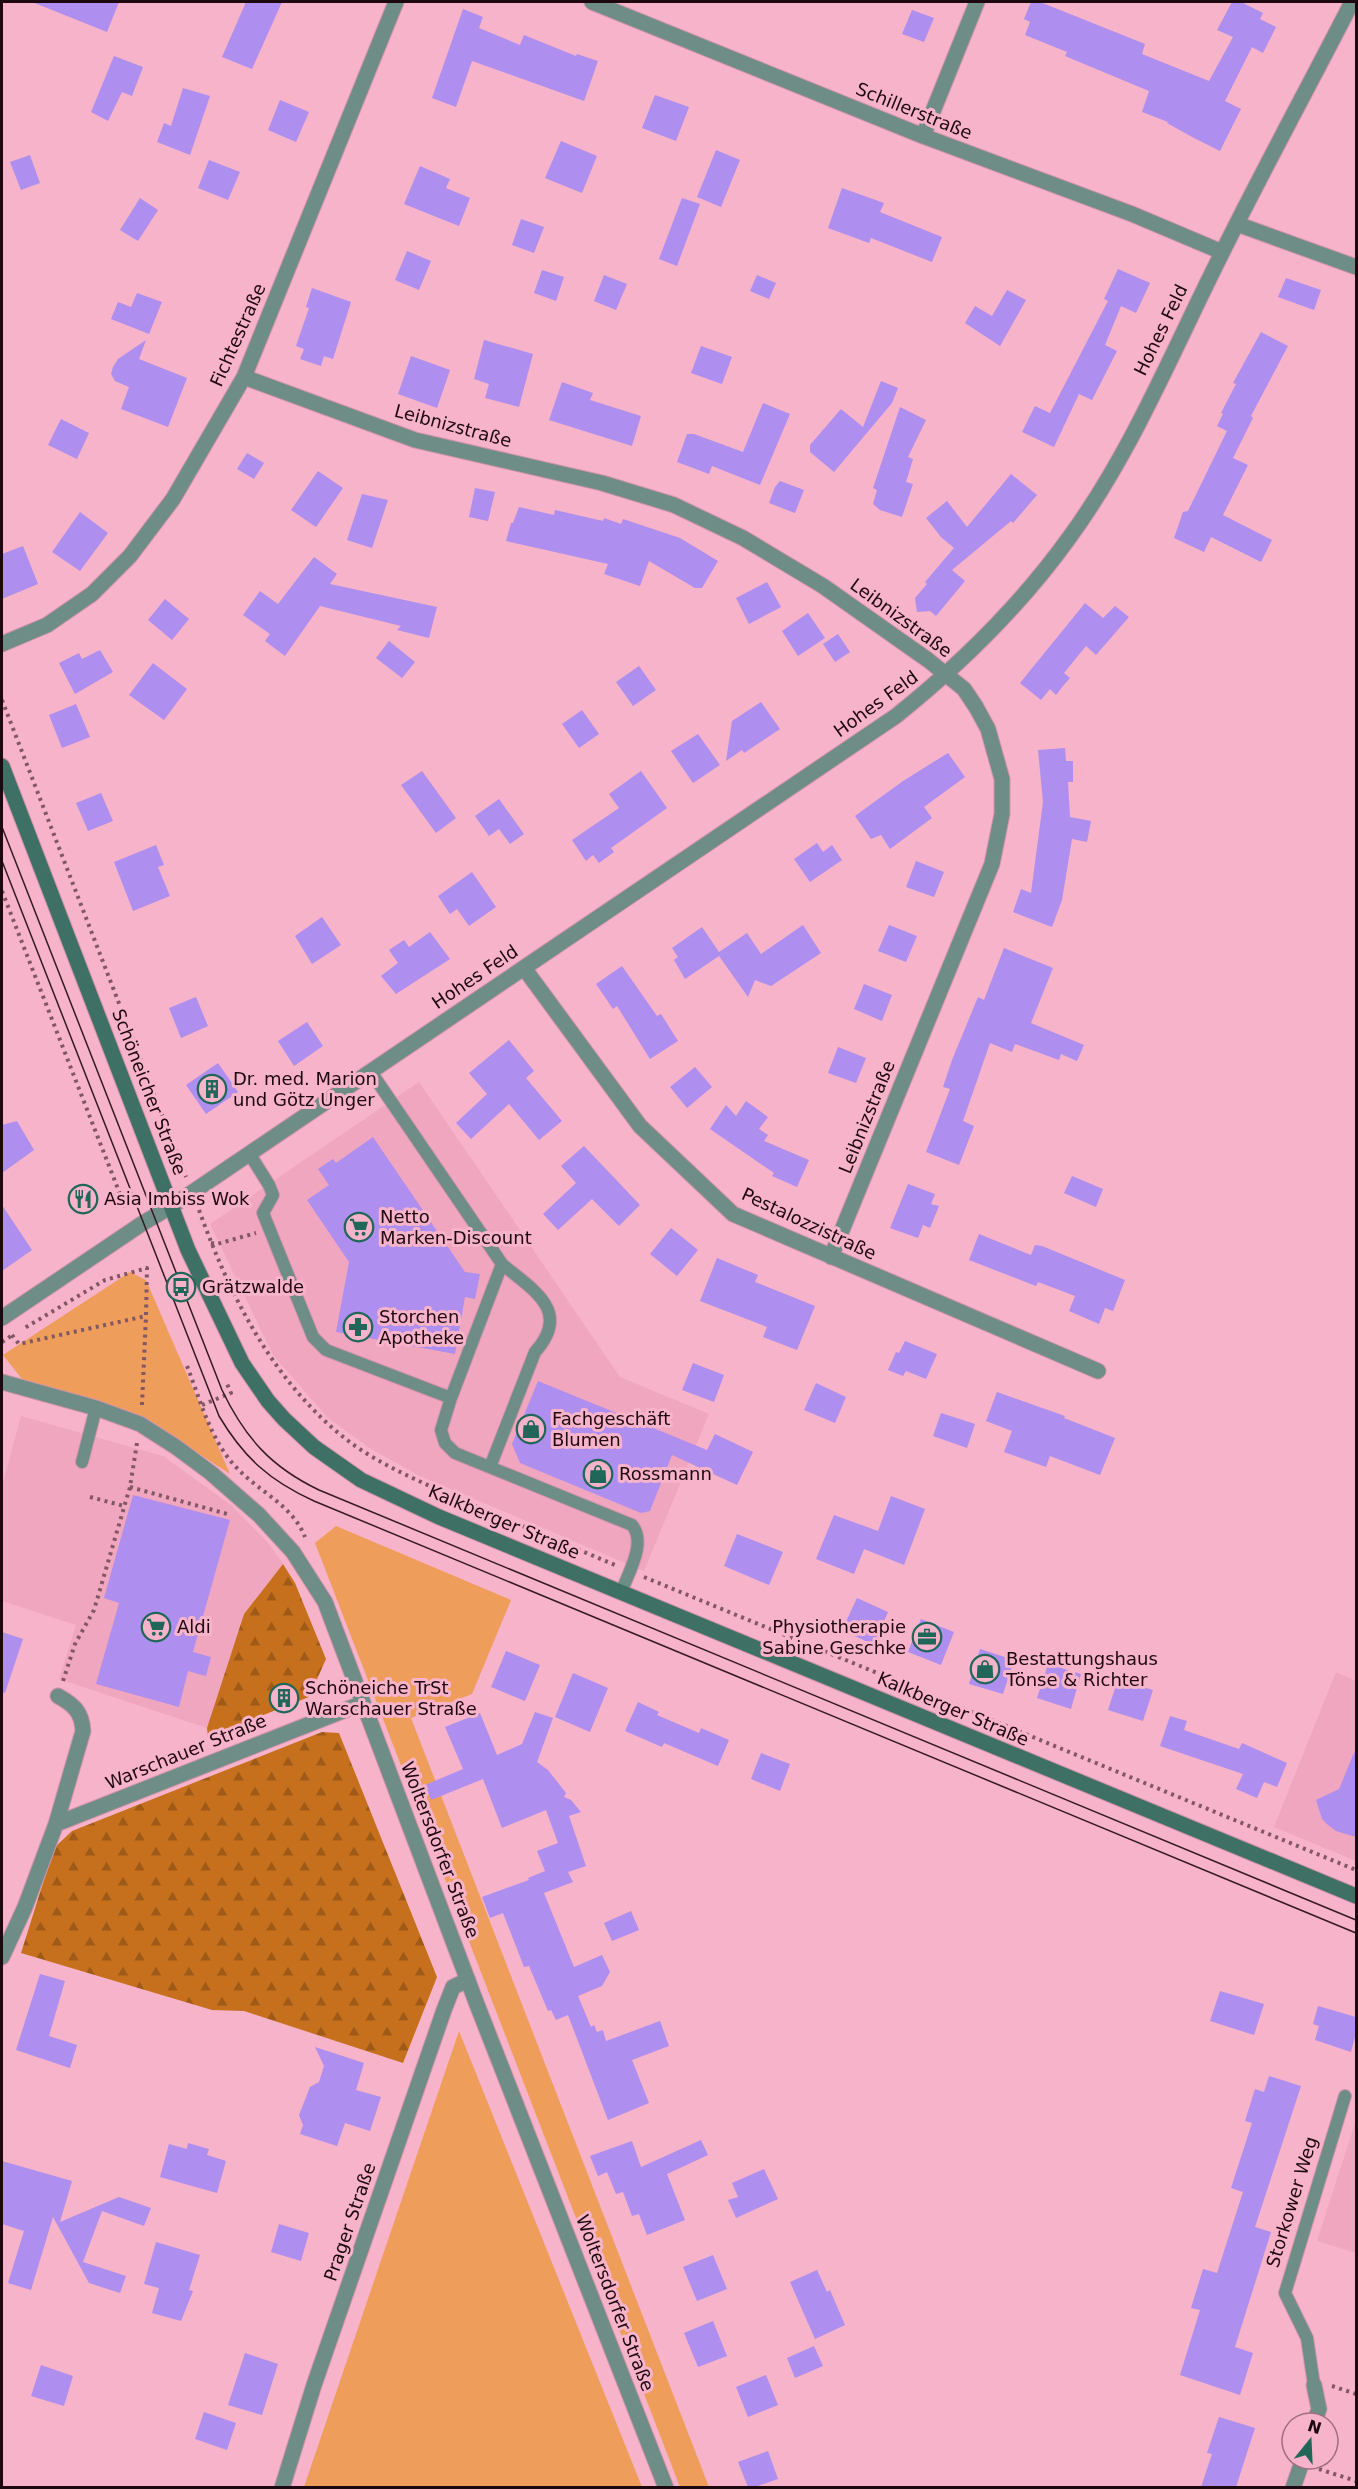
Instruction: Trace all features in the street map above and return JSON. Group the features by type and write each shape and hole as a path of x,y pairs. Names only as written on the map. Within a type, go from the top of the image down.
{"main road":[{"name":"Schöneicher Straße","path":"2,766 201,1280 242,1363 253,1381 284,1419"},
{"name":"Kalkberger Straße","path":"284,1419 314,1447 339,1465 384,1492 438,1518 1356,1896"}],"street":[{"name":"Fichtestraße","path":"2,644 47,625 92,594 130,556 173,499 244,376 396,2"},
{"name":"Schillerstraße","path":"592,2 923,136 1132,214 1222,252"},
{"path":"923,136 977,2"},
{"name":"Hohes Feld","path":"2,1318 172,1206 896,716 947,675 1003,619 1070,538 1129,439 1222,252 1352,2"},
{"path":"1237,224 1356,267"},
{"name":"Leibnizstraße","path":"244,376 415,440 602,483 674,505 743,538 823,585 964,689 984,722 1002,779 1002,814 992,864 831,1257"},
{"name":"Pestalozzistraße","path":"524,968 640,1126 733,1214 1098,1371"},
{"name":"Woltersdorfer Straße","path":"2,1382 96,1408 140,1424 211,1473 259,1515 293,1552 324,1602 468,1980 666,2487"},
{"path":"2,1957 25,1908 56,1824 83,1731 82,1719 75,1706 58,1696"},
{"name":"Warschauer Straße","path":"56,1824 363,1703"},
{"name":"Prager Straße","path":"282,2487 322,2362 444,2010 453,1987 468,1980"},
{"name":"Storkower Weg","path":"1314,2385 1318,2411"},
{"path":"1293,2487 1299,2471"}],"lane":[{"path":"371,1071 502,1264 539,1296 550,1315 551,1326 547,1339 535,1352 490,1467"},
{"path":"249,1153 273,1195 262,1213 313,1337 326,1350 451,1398"},
{"path":"502,1264 441,1430 446,1443 455,1453 632,1525 638,1532 639,1541 621,1593"},
{"path":"82,1462 96,1408"},
{"name":"Storkower Weg","path":"1314,2385 1307,2338 1285,2293 1345,2096"}],"path":[{"path":"2,700 210,1243 238,1303 266,1353 304,1402 348,1441 394,1469 629,1571 1356,1870"},
{"path":"2,891 125,1207"},
{"path":"210,1243 217,1244 269,1229"},
{"path":"2,1342 105,1280 147,1268 142,1401"},
{"path":"12,1335 19,1344 146,1316"},
{"path":"187,1366 213,1431 234,1466 287,1510 301,1528"},
{"path":"202,1405 231,1393 227,1384"},
{"path":"58,1696 75,1644 94,1610 130,1487 140,1424"},
{"path":"130,1487 234,1516 259,1515"},
{"path":"90,1497 124,1506"},
{"path":"1329,2471 1356,2481"}],"shaded area":[{"path":"419,1082 620,1377 709,1414 644,1571 420,1476 371,1449 328,1418 273,1355 210,1224"},
{"path":"130,1272 146,1280 230,1474 153,1424 22,1379 3,1355"},
{"path":"21,1416 163,1456 231,1505 269,1544 283,1564 244,1614 207,1728 59,1679 76,1625 2,1601 2,1486"},
{"path":"336,1526 511,1600 472,1694 411,1718 709,2487 680,2487 315,1543"},
{"path":"1336,1672 1356,1681 1356,1861 1274,1827"},
{"path":"459,2031 642,2487 304,2487"},
{"path":"1356,2120 1356,2253 1317,2241"}],"green space":[{"path":"283,1564 295,1583 326,1659 309,1697 208,1737 207,1728 244,1614"},
{"path":"322,1732 339,1733 437,1977 403,2063 244,2011 212,2010 21,1953 54,1848 72,1831"}],"building":[{"path":"32,2 119,2 107,32"},
{"path":"246,2 282,2 252,69 222,57"},
{"path":"1031,2 1040,2 1145,44 1142,54 1209,81 1233,37 1217,30 1232,2 1241,2 1263,13 1260,19 1276,27 1263,53 1252,47 1225,101 1241,109 1220,151 1168,122 1142,112 1149,91 1065,56 1067,52 1025,35 1030,22 1024,19"},
{"path":"463,9 483,17 479,28 520,45 524,35 576,56 577,54 598,61 584,101 472,61 456,107 432,98"},
{"path":"912,10 934,18 924,42 902,34"},
{"path":"114,56 143,67 132,96 122,92 108,121 91,112"},
{"path":"183,88 210,96 190,155 157,142 164,123 171,126"},
{"path":"655,95 689,107 676,141 642,128"},
{"path":"280,100 309,112 296,142 268,130"},
{"path":"561,141 597,156 582,193 545,178"},
{"path":"716,150 740,160 721,207 697,197"},
{"path":"30,155 40,183 21,190 10,162"},
{"path":"209,160 240,172 228,200 198,188"},
{"path":"420,166 450,179 446,188 470,198 459,226 404,204"},
{"path":"842,188 884,203 880,212 942,237 932,262 871,238 869,243 828,228"},
{"path":"140,198 158,210 138,241 120,230"},
{"path":"682,198 700,204 677,266 659,259"},
{"path":"521,219 544,227 534,253 512,245"},
{"path":"407,251 431,261 419,290 395,280"},
{"path":"1118,269 1150,283 1136,313 1121,306 1105,345 1117,351 1092,400 1079,394 1054,447 1022,432 1035,406 1050,413 1108,301 1104,299"},
{"path":"542,270 564,277 556,301 534,293"},
{"path":"604,275 627,284 616,310 594,301"},
{"path":"757,275 776,283 769,299 750,291"},
{"path":"1286,278 1321,290 1314,310 1278,297"},
{"path":"312,288 351,302 333,359 324,356 321,366 300,359 304,349 296,346 309,308 306,307"},
{"path":"1007,290 1026,300 1000,346 965,323 975,306 992,316"},
{"path":"137,293 162,302 149,334 111,319 118,302 131,307"},
{"path":"1261,332 1288,346 1251,416 1253,418 1233,458 1248,465 1223,515 1272,540 1261,562 1211,537 1204,552 1174,538 1183,512 1188,511 1227,431 1217,426 1223,414 1221,413 1236,384 1233,383"},
{"path":"146,340 139,359 187,378 168,427 121,409 129,387 115,381 111,374 118,359"},
{"path":"484,340 533,354 519,407 485,398 489,384 474,379"},
{"path":"701,346 732,357 722,384 691,373"},
{"path":"411,356 450,370 437,408 398,394"},
{"path":"881,381 898,388 892,403 834,472 810,452 810,445 841,409 863,427"},
{"path":"562,382 593,393 590,400 641,416 632,446 549,420"},
{"path":"763,403 790,414 760,485 712,466 709,474 677,462 687,434 694,434 743,452"},
{"path":"900,407 926,420 908,457 913,459 906,482 913,484 902,517 880,510 873,504 877,490 873,488"},
{"path":"61,419 89,433 77,459 48,445"},
{"path":"247,453 264,463 254,479 237,469"},
{"path":"318,471 343,488 316,527 291,510"},
{"path":"1011,474 1037,495 1013,523 1011,521 952,570 965,581 936,616 930,611 917,612 915,598 927,584 925,582 954,548 941,537 926,518 947,501 967,527"},
{"path":"780,481 804,490 795,513 769,503"},
{"path":"475,488 495,492 488,521 469,517"},
{"path":"362,494 388,500 372,548 347,540"},
{"path":"519,507 554,515 555,510 603,521 604,518 621,524 623,519 680,538 718,561 702,588 695,588 649,561 640,586 604,574 608,564 506,541"},
{"path":"80,512 108,533 80,571 52,552"},
{"path":"23,546 38,584 2,599 2,554"},
{"path":"314,557 337,574 330,584 437,607 429,638 397,630 401,626 320,606 285,656 265,641 270,634 243,615 260,591 278,604"},
{"path":"767,582 781,607 749,624 736,598"},
{"path":"165,599 189,619 172,640 148,620"},
{"path":"1085,603 1103,618 1115,606 1129,617 1096,655 1086,646 1064,673 1070,678 1056,695 1050,689 1041,700 1020,683"},
{"path":"808,613 825,638 798,656 782,631"},
{"path":"838,634 850,652 835,662 823,644"},
{"path":"389,641 415,662 402,678 376,658"},
{"path":"100,650 113,672 75,694 59,663 79,653 82,659"},
{"path":"153,663 187,689 164,720 129,695"},
{"path":"639,666 656,690 633,706 616,682"},
{"path":"761,702 780,729 744,753 742,750 726,761 732,721"},
{"path":"76,704 90,737 62,748 49,715"},
{"path":"582,710 599,734 579,748 562,724"},
{"path":"698,734 720,765 693,783 671,751"},
{"path":"1065,748 1066,761 1073,761 1073,782 1068,782 1070,817 1091,821 1087,842 1072,839 1062,900 1052,927 1013,912 1021,889 1031,893 1043,802 1038,750"},
{"path":"948,753 965,777 924,807 932,818 890,849 881,835 871,839 855,816 903,781"},
{"path":"422,771 456,818 436,833 401,785"},
{"path":"641,771 667,808 611,848 614,852 599,863 593,855 586,861 572,840 619,808 609,794"},
{"path":"101,793 113,821 88,831 76,803"},
{"path":"499,799 524,834 510,844 499,829 489,836 475,816"},
{"path":"817,843 823,852 832,845 842,860 810,882 794,859"},
{"path":"156,845 164,865 158,867 170,896 133,911 114,862"},
{"path":"916,861 944,872 934,897 906,887"},
{"path":"472,872 496,907 469,926 457,909 450,914 438,896"},
{"path":"322,917 341,945 312,964 295,936"},
{"path":"803,925 821,953 771,986 755,980 748,997 719,956 685,979 674,960 678,957 672,948 702,927 719,952 747,933 761,954"},
{"path":"889,925 917,936 906,962 878,951"},
{"path":"430,932 450,959 396,994 381,976 398,963 389,950 404,940 409,947"},
{"path":"1004,948 1053,968 1031,1023 1084,1045 1077,1061 1061,1054 1059,1060 1015,1044 1012,1052 990,1043 963,1121 974,1126 959,1165 926,1152 950,1089 943,1087 952,1060 978,997 984,1000"},
{"path":"622,966 657,1016 661,1014 678,1041 650,1059 617,1006 613,1009 596,984"},
{"path":"864,984 892,995 882,1021 854,1009"},
{"path":"196,997 208,1026 181,1038 169,1008"},
{"path":"307,1022 323,1046 294,1066 278,1041"},
{"path":"509,1040 534,1071 526,1078 562,1121 539,1140 509,1104 471,1139 456,1123 487,1094 469,1073"},
{"path":"838,1047 866,1058 856,1083 828,1073"},
{"name":"Dr. med. Marion und Götz Unger","path":"218,1063 238,1092 206,1114 186,1085"},
{"path":"695,1067 712,1087 687,1108 670,1087"},
{"path":"746,1101 768,1117 759,1129 768,1135 764,1141 809,1160 797,1187 772,1176 774,1173 710,1129 726,1105 736,1116"},
{"path":"17,1121 34,1150 2,1173 2,1125"},
{"path":"373,1137 465,1272 480,1274 475,1299 465,1297 455,1354 336,1332 349,1262 307,1200 329,1185 318,1169 333,1159 336,1163"},
{"path":"584,1146 640,1205 619,1226 592,1199 558,1230 543,1214 576,1183 561,1166"},
{"path":"1072,1176 1103,1189 1096,1207 1064,1193"},
{"path":"908,1184 935,1194 931,1204 939,1206 930,1228 923,1225 918,1238 890,1228"},
{"name":"Asia Imbiss Wok","path":"77,1186 96,1193 89,1211 70,1205"},
{"path":"2,1205 32,1250 2,1271"},
{"path":"671,1228 698,1250 677,1276 650,1254"},
{"path":"979,1234 1031,1255 1035,1245 1042,1246 1125,1280 1113,1311 1105,1308 1099,1324 1069,1311 1075,1296 1038,1282 1036,1286 969,1260"},
{"path":"717,1258 758,1275 755,1282 815,1306 797,1350 763,1337 767,1327 700,1301"},
{"path":"905,1341 937,1354 926,1379 906,1371 903,1376 888,1370 896,1352 899,1353"},
{"path":"693,1363 724,1375 714,1402 682,1390"},
{"path":"538,1381 707,1450 715,1434 753,1452 737,1485 672,1455 650,1511 641,1513 520,1463 512,1444"},
{"path":"816,1383 846,1397 835,1423 804,1410"},
{"path":"997,1392 1065,1416 1064,1418 1115,1438 1100,1475 1050,1456 1046,1467 1004,1452 1012,1431 986,1421"},
{"path":"941,1413 975,1424 967,1448 933,1436"},
{"name":"Aldi","path":"133,1495 230,1520 193,1652 211,1657 206,1676 188,1671 179,1707 96,1684 119,1603 104,1598"},
{"path":"891,1496 925,1509 904,1565 864,1549 854,1574 816,1559 834,1515 878,1531"},
{"path":"737,1534 783,1552 769,1585 724,1566"},
{"path":"857,1598 888,1612 874,1645 842,1630"},
{"path":"921,1619 954,1632 941,1665 908,1652"},
{"path":"2,1632 23,1639 5,1693 2,1692"},
{"path":"980,1649 1014,1660 1003,1694 969,1684"},
{"path":"506,1651 540,1665 525,1701 491,1687"},
{"path":"1048,1664 1081,1674 1071,1709 1037,1698"},
{"path":"573,1673 608,1688 590,1732 555,1717"},
{"path":"1118,1679 1153,1690 1143,1721 1108,1710"},
{"path":"638,1702 659,1712 657,1715 699,1733 701,1728 729,1740 718,1766 664,1743 662,1747 625,1731"},
{"path":"535,1712 553,1718 537,1762 548,1770 566,1793 564,1797 571,1800 581,1812 569,1816 586,1866 568,1872 573,1882 544,1893 574,1967 602,1955 610,1972 602,1986 578,1996 591,2027 594,2025 597,2032 603,2030 606,2041 660,2021 669,2046 632,2060 649,2103 608,2120 568,2015 556,2020 551,2010 548,2011 529,1966 524,1967 503,1913 490,1918 482,1897 529,1880 528,1878 545,1871 537,1851 558,1843 546,1810 502,1828 483,1779 431,1800 425,1785 463,1769 445,1727 480,1713 497,1755 522,1744"},
{"path":"1170,1716 1187,1721 1184,1730 1239,1749 1242,1743 1287,1763 1277,1787 1264,1782 1257,1798 1236,1789 1243,1774 1160,1746"},
{"path":"1356,1748 1356,1837 1336,1831 1328,1825 1322,1819 1316,1800 1339,1789"},
{"path":"761,1753 790,1764 780,1791 751,1779"},
{"path":"631,1911 639,1930 612,1941 604,1923"},
{"path":"40,1974 65,1981 49,2036 77,2045 70,2068 16,2050"},
{"path":"1220,1991 1264,2004 1254,2035 1210,2021"},
{"path":"1318,2006 1356,2017 1356,2033 1351,2052 1315,2040 1319,2026 1313,2024"},
{"path":"315,2047 364,2063 356,2090 381,2097 370,2131 345,2123 337,2146 300,2134 303,2125 299,2115 310,2087 319,2082 324,2066"},
{"path":"1269,2076 1301,2086 1255,2227 1271,2232 1235,2347 1253,2353 1240,2395 1180,2375 1200,2310 1191,2308 1203,2269 1217,2273 1243,2192 1231,2188 1252,2123 1245,2121 1255,2089 1264,2092"},
{"path":"701,2140 708,2155 667,2174 685,2220 647,2235 639,2214 632,2216 623,2192 616,2194 607,2172 598,2176 590,2156 632,2141 641,2167"},
{"path":"188,2143 209,2149 207,2155 226,2161 217,2193 160,2177 169,2144 187,2149"},
{"path":"2,2161 72,2181 60,2222 119,2197 151,2208 144,2226 102,2211 83,2262 126,2276 120,2293 89,2283 53,2217 31,2290 8,2283 24,2231 2,2224"},
{"path":"764,2169 778,2199 736,2218 728,2200 738,2197 732,2183"},
{"path":"279,2224 309,2233 301,2261 271,2252"},
{"path":"156,2242 200,2255 189,2290 193,2291 181,2321 152,2313 159,2288 144,2284"},
{"path":"713,2255 727,2289 697,2301 683,2267"},
{"path":"817,2270 827,2292 830,2290 845,2325 815,2339 790,2282"},
{"path":"713,2321 727,2356 698,2367 684,2333"},
{"path":"814,2346 823,2366 795,2378 787,2358"},
{"path":"245,2353 278,2364 262,2415 228,2405"},
{"path":"41,2365 73,2376 64,2406 31,2396"},
{"path":"766,2375 778,2405 748,2417 736,2387"},
{"path":"204,2412 236,2423 227,2450 195,2439"},
{"path":"1219,2417 1255,2428 1236,2487 1201,2487 1212,2454 1207,2453"},
{"path":"768,2451 778,2479 755,2487 748,2487 738,2462"}],"tram line":[{"path":"2,827 222,1390 250,1437 273,1461 319,1490 1356,1920"},
{"path":"2,861 219,1416 238,1444 259,1467 284,1485 314,1501 1356,1933"}],"place":[{"name":"Dr. med. Marion und Götz Unger","path":"212,1089"},
{"name":"Asia Imbiss Wok","path":"83,1199"},
{"name":"Netto Marken-Discount","path":"359,1227"},
{"name":"Grätzwalde","path":"181,1287"},
{"name":"Storchen Apotheke","path":"358,1327"},
{"name":"Fachgeschäft Blumen","path":"531,1429"},
{"name":"Rossmann","path":"598,1474"},
{"name":"Aldi","path":"156,1627"},
{"name":"Physiotherapie Sabine Geschke","path":"927,1637"},
{"name":"Bestattungshaus Tönse & Richter","path":"985,1669"},
{"name":"Schöneiche TrSt Warschauer Straße","path":"284,1698"}]}
